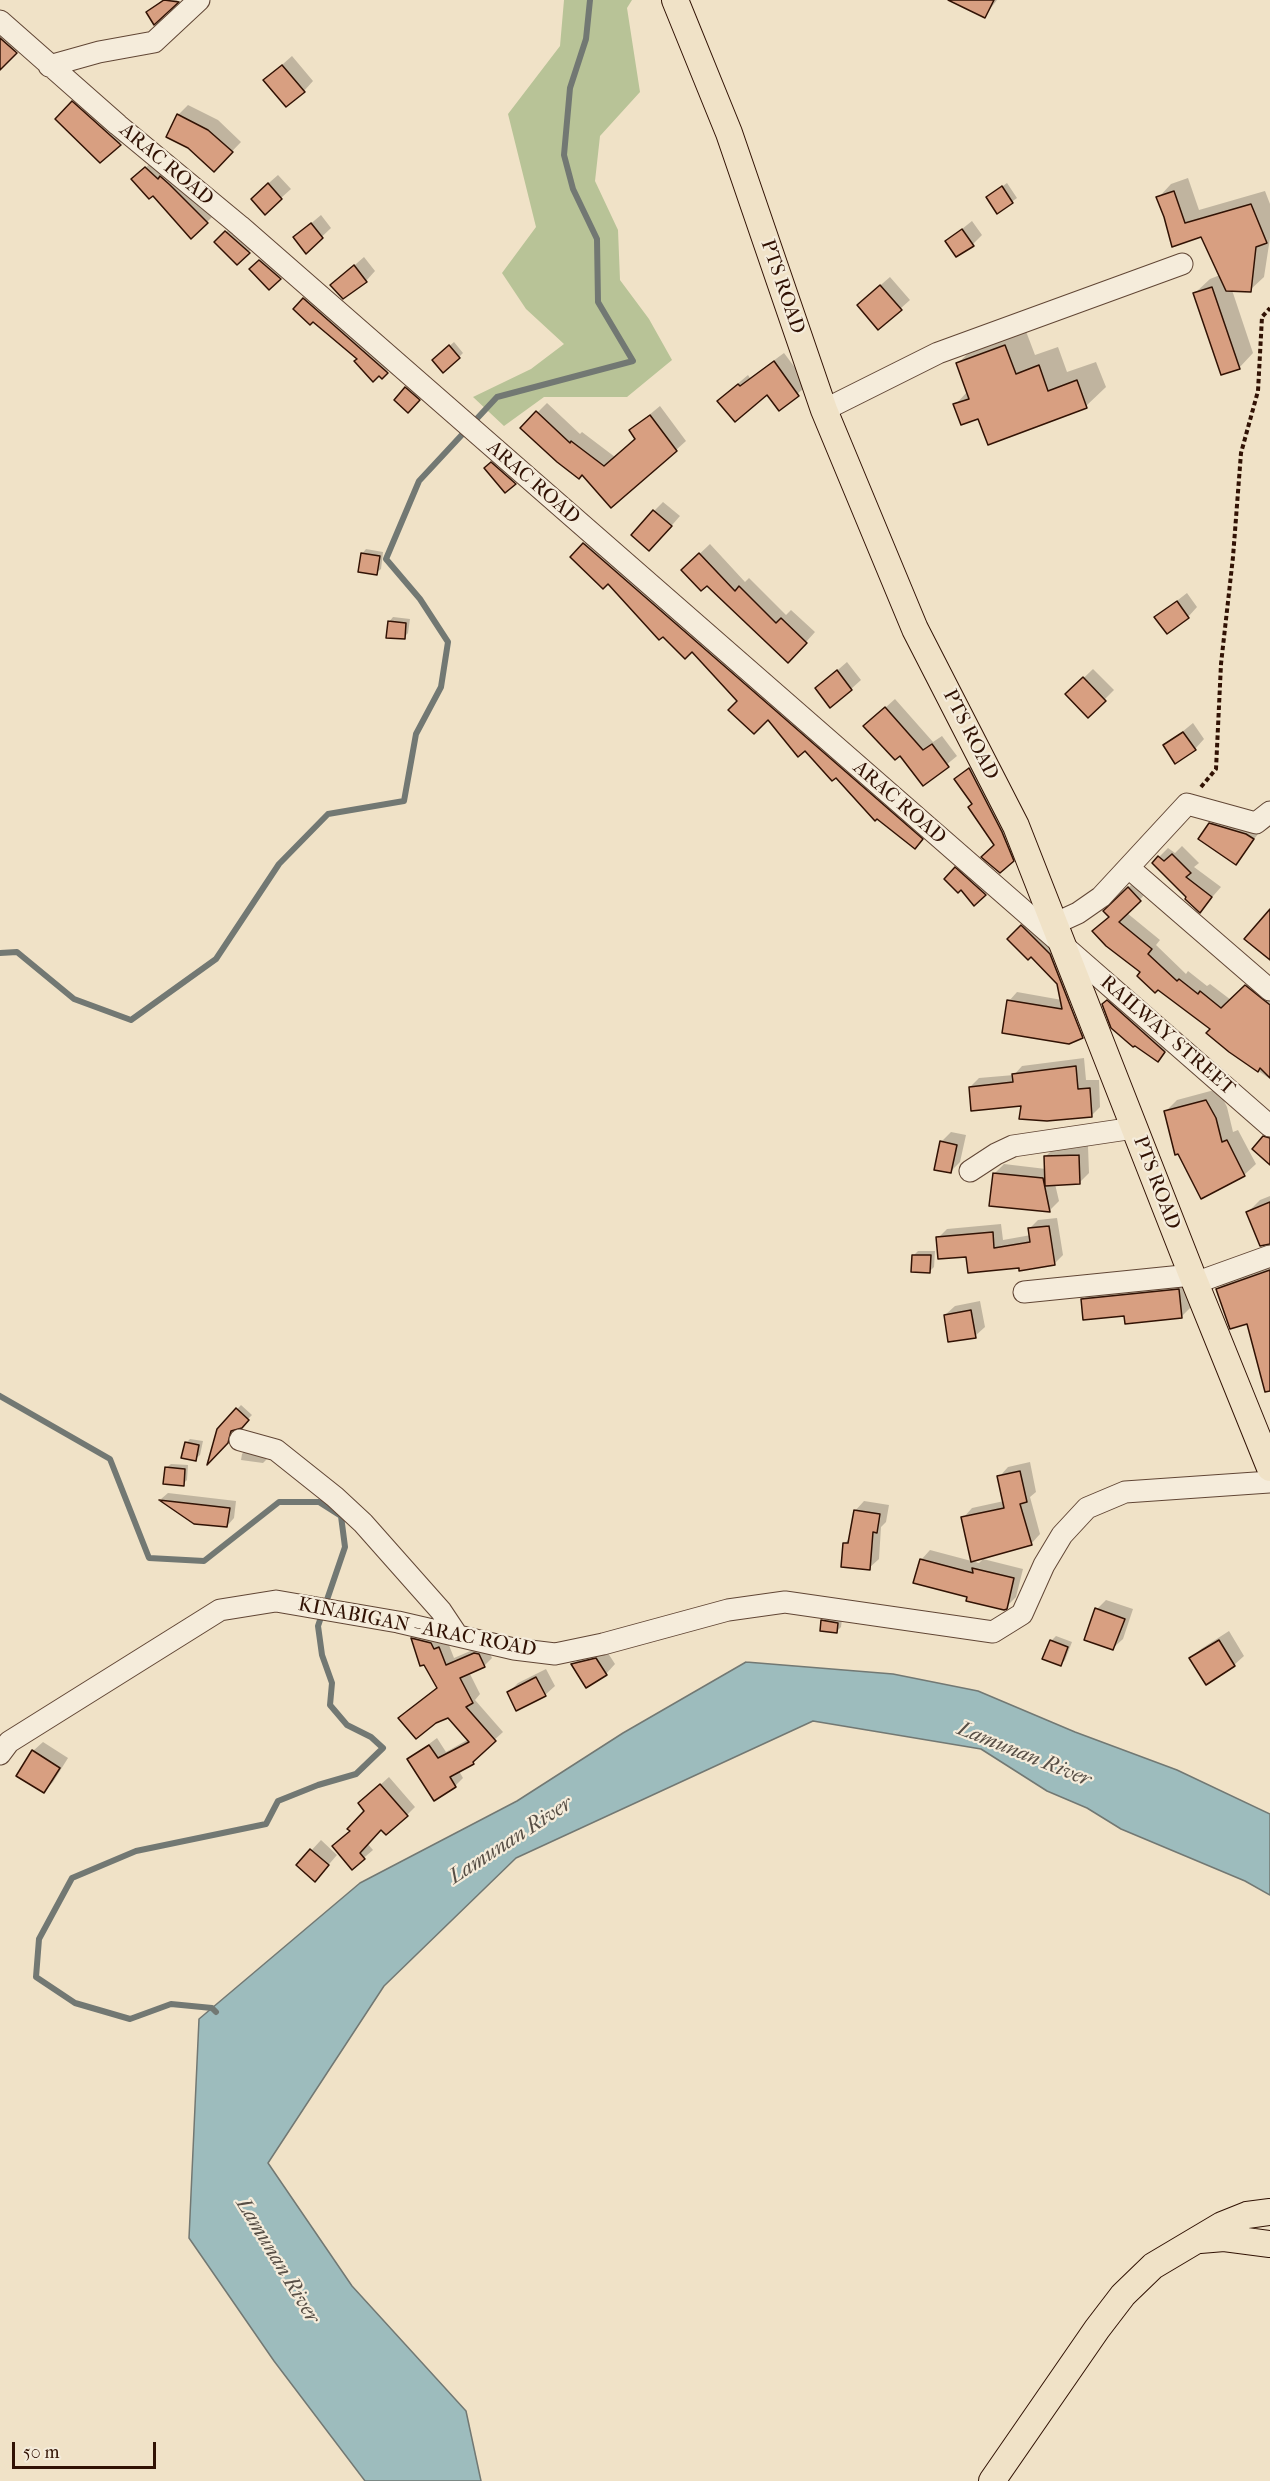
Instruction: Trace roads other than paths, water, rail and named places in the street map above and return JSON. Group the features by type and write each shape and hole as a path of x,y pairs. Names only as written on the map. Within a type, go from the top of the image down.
{"main road":[{"name":"PTS ROAD","path":"675,0 729,133 824,410 915,629 1017,826 1193,1279 1270,1468"},
{"path":"993,2481 1123,2295 1153,2266 1172,2252 1248,2214 1270,2212"},
{"path":"1197,2241 1224,2238 1270,2244"}],"street":[{"path":"49,66 99,52 154,42 199,0"},
{"name":"ARAC ROAD","path":"0,21 49,66 240,226 1065,947"},
{"path":"824,410 938,353 1182,264"},
{"path":"1054,924 1078,913 1101,897 1187,804 1256,823 1270,812"},
{"path":"1129,868 1270,990"},
{"name":"RAILWAY STREET","path":"1065,947 1270,1126"},
{"path":"970,1171 1013,1146 1134,1128"},
{"path":"1024,1292 1193,1279 1270,1256"},
{"path":"240,1440 276,1450 335,1497 363,1523 441,1611 457,1635"},
{"name":"KINABIGAN - ARAC ROAD","path":"0,1754 9,1742 220,1610 276,1601 457,1635 514,1649 555,1654 603,1644 728,1610 785,1602 993,1632 1022,1614 1044,1565 1062,1535 1087,1509 1125,1492 1270,1482"}],"water":[{"name":"Lamunan River","path":"746,1662 893,1674 978,1691 1075,1732 1177,1770 1270,1814 1270,1895 1245,1881 1121,1829 1087,1808 1047,1791 981,1749 813,1721 516,1858 384,1986 268,2163 352,2286 466,2411 481,2481 365,2481 274,2361 189,2238 199,2019 360,1883 517,1801 623,1733"}],"waterway":[{"path":"0,953 17,952 74,999 131,1020 216,959 279,864 328,814 404,801 416,734 441,687 448,642 420,599 386,559 419,481 497,397 633,361 598,302 597,239 573,189 564,155 570,88 586,39 590,0"},
{"path":"0,1396 110,1459 149,1558 204,1561 279,1502 319,1502 341,1516 345,1547 318,1626 322,1655 332,1683 330,1705 347,1725 371,1737 383,1748 356,1774 318,1785 278,1801 266,1824 136,1851 72,1878 39,1939 36,1977 75,2003 130,2019 171,2004 212,2008 216,2012"}]}
